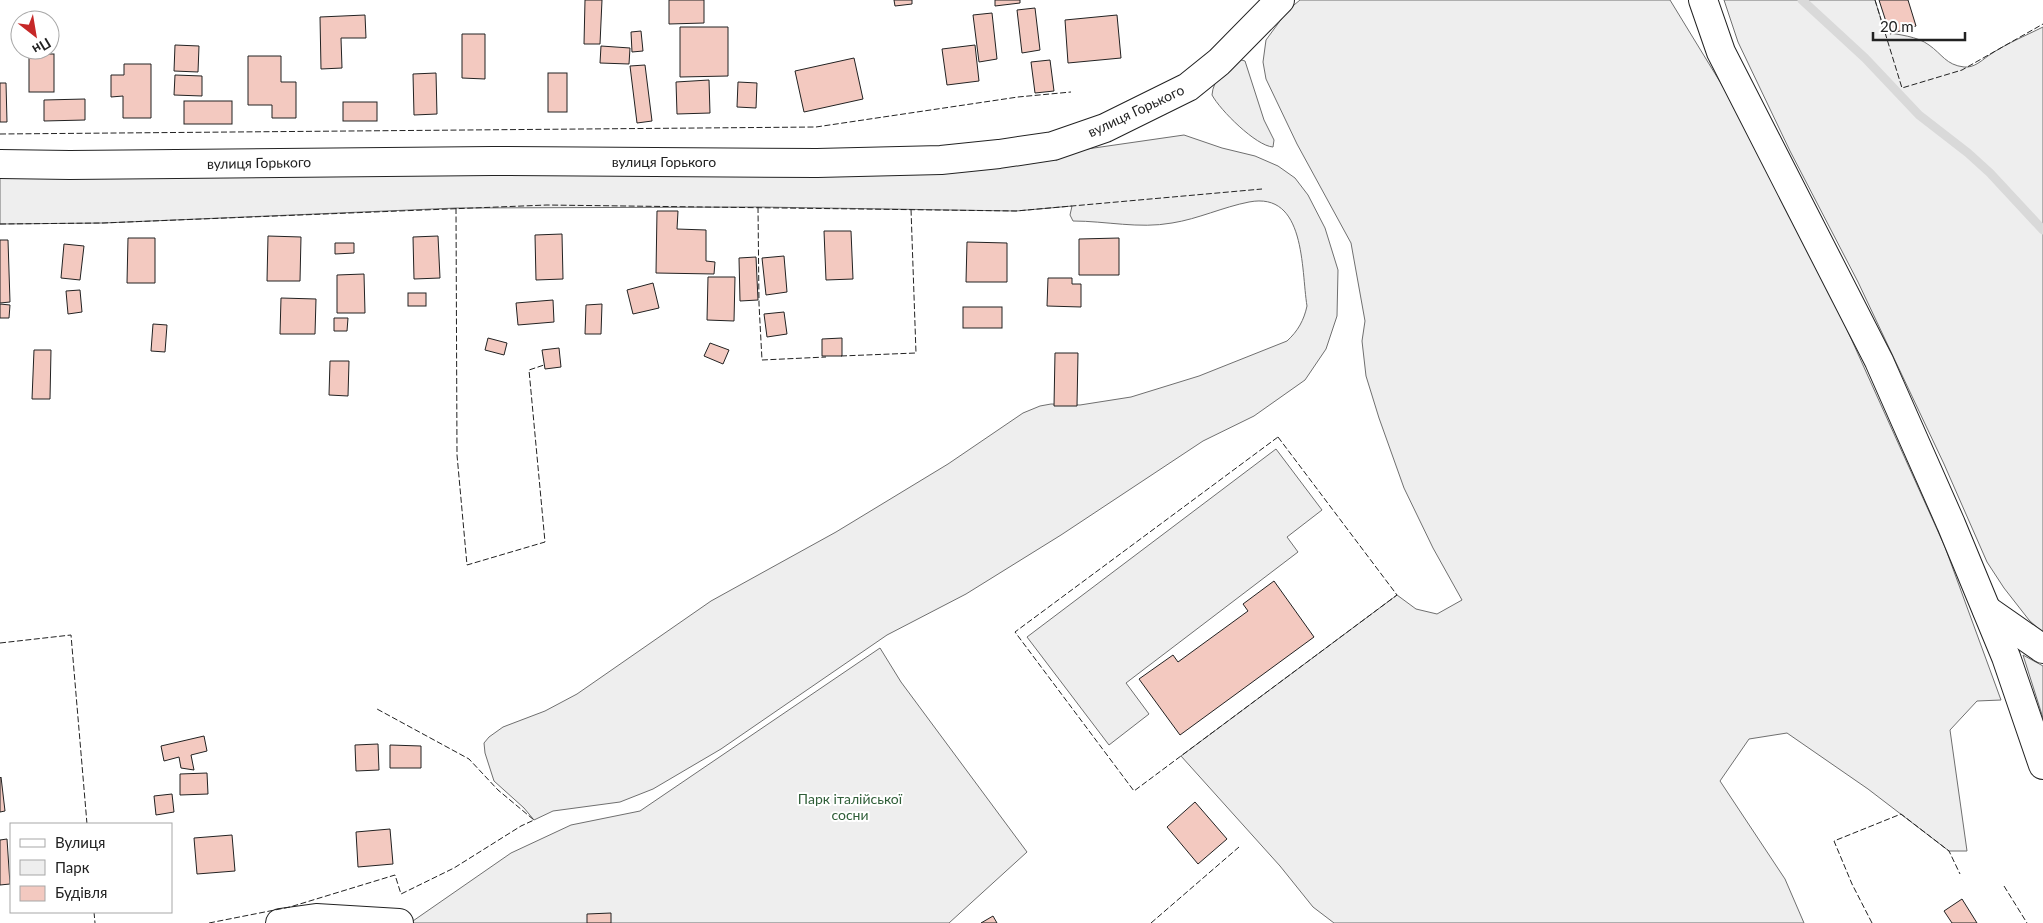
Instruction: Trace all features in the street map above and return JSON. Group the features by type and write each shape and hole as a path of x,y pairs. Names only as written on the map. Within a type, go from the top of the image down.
{"street":[{"name":"вулиця Горького","path":"0,164 482,161 817,163 941,160 999,154 1053,146 1105,128 1188,87 1219,62 1280,0"},
{"path":"1703,0 1721,52 1879,361 1987,610 2006,657 2043,765"},
{"path":"1987,610 2043,649"},
{"path":"280,923 316,918 399,923"}],"green space":[{"path":"1300,0 1670,0 1725,90 1840,314 1945,547 2001,700 1977,701 1950,730 1967,851 1949,851 1868,789 1787,733 1749,739 1720,781 1785,879 1804,923 1334,923 1313,907 1280,866 1181,756 1397,595 1416,609 1437,614 1462,600 1433,548 1404,488 1379,418 1366,376 1362,341 1365,321 1351,243 1297,144 1266,79 1263,62 1266,40 1288,10"},
{"path":"1724,0 1875,0 1885,32 1908,36 1924,42 1948,62 1964,67 1980,62 2015,40 2043,27 2043,633 2029,620 1987,562 1944,464 1858,282 1790,151 1738,42"},
{"path":"1238,59 1245,61 1264,120 1274,140 1273,147 1257,141 1248,134 1216,102 1212,95 1218,79"},
{"path":"1184,135 1222,148 1255,156 1278,166 1295,178 1308,195 1325,228 1338,270 1337,316 1326,349 1305,380 1254,416 1203,441 1061,535 966,594 887,635 721,749 653,789 620,802 553,811 534,820 524,808 494,781 485,753 484,743 489,737 503,727 545,711 577,694 711,601 836,532 948,464 1023,413 1051,404 1080,405 1131,397 1199,376 1287,341 1300,325 1307,306 1301,254 1291,220 1281,208 1268,202 1249,202 1182,221 1160,225 1073,221 1070,215 1072,206 1016,211 758,207 456,208 103,223 0,224 0,174 1087,149"},
{"path":"1276,449 1322,510 1287,537 1298,552 1126,683 1149,714 1109,745 1027,637"},
{"name":"Парк італійської сосни","path":"880,648 901,682 1027,852 949,923 410,923 511,853 571,825 640,811"},
{"path":"2023,655 2043,666 2043,718"}],"building":[{"path":"585,0 602,0 600,44 584,44"},
{"path":"669,0 704,0 704,23 669,24"},
{"path":"894,0 912,0 912,4 895,6"},
{"path":"995,0 1020,0 1020,3 995,6"},
{"path":"1879,0 1908,0 1916,26 1890,34"},
{"path":"1035,8 1040,50 1022,53 1017,10"},
{"path":"992,13 997,59 979,62 973,15"},
{"path":"365,15 366,38 341,38 342,68 321,69 320,17"},
{"path":"1117,15 1121,58 1068,63 1065,20"},
{"path":"680,27 728,27 728,76 680,77"},
{"path":"641,31 643,51 632,52 631,32"},
{"path":"462,34 485,34 485,79 462,78"},
{"path":"175,45 199,46 198,72 174,71"},
{"path":"975,45 979,81 947,85 942,49"},
{"path":"601,46 630,48 629,64 600,63"},
{"path":"248,56 281,56 281,82 296,82 296,118 272,118 272,105 248,105"},
{"path":"854,58 863,99 804,112 795,71"},
{"path":"29,60 54,60 54,92 29,92"},
{"path":"1050,60 1054,91 1035,93 1031,62"},
{"path":"124,64 151,64 151,118 123,118 123,96 111,97 111,75 124,75"},
{"path":"645,65 652,121 637,123 630,66"},
{"path":"436,73 437,114 414,115 413,74"},
{"path":"548,73 567,73 567,112 548,112"},
{"path":"175,75 202,76 202,96 174,95"},
{"path":"709,80 710,113 677,114 676,82"},
{"path":"738,82 757,83 756,108 737,107"},
{"path":"0,83 6,83 7,122 0,122"},
{"path":"85,99 85,120 44,121 44,100"},
{"path":"184,101 232,101 232,124 184,124"},
{"path":"343,102 377,102 377,121 343,121"},
{"path":"657,211 678,211 677,229 706,230 706,261 715,262 714,274 656,273"},
{"path":"824,231 851,231 853,279 826,280"},
{"path":"562,234 563,279 536,280 535,235"},
{"path":"268,236 301,237 300,281 267,281"},
{"path":"438,236 440,278 414,279 413,237"},
{"path":"128,238 155,238 155,283 127,283"},
{"path":"1119,238 1119,275 1079,275 1079,239"},
{"path":"0,240 8,240 10,302 0,303"},
{"path":"967,242 1007,243 1007,282 966,282"},
{"path":"335,243 354,243 354,253 335,254"},
{"path":"64,244 84,246 80,280 61,278"},
{"path":"784,256 787,292 766,295 762,258"},
{"path":"756,257 758,300 740,301 739,258"},
{"path":"364,274 365,313 337,313 337,275"},
{"path":"708,277 735,277 734,321 707,320"},
{"path":"1048,278 1072,278 1072,284 1081,284 1081,307 1047,306"},
{"path":"653,283 659,308 633,314 627,290"},
{"path":"80,290 82,312 68,314 66,291"},
{"path":"408,293 426,293 426,306 408,306"},
{"path":"281,298 316,299 315,334 280,334"},
{"path":"553,300 554,322 518,325 516,303"},
{"path":"0,304 10,305 9,318 0,318"},
{"path":"602,304 601,334 585,334 586,305"},
{"path":"963,307 1002,307 1002,328 963,328"},
{"path":"784,312 787,334 767,337 764,314"},
{"path":"334,318 348,318 347,331 334,331"},
{"path":"153,324 167,325 165,352 151,351"},
{"path":"488,338 507,343 504,355 485,350"},
{"path":"842,338 842,356 822,356 822,339"},
{"path":"710,343 729,350 723,364 704,356"},
{"path":"559,348 561,367 545,369 542,350"},
{"path":"34,350 51,350 50,399 32,399"},
{"path":"1055,353 1078,353 1077,406 1054,406"},
{"path":"330,361 349,361 348,396 329,395"},
{"path":"1274,581 1314,637 1180,735 1139,679 1173,655 1178,662 1248,611 1243,604"},
{"path":"204,736 207,751 191,755 194,770 181,768 179,757 164,761 161,746"},
{"path":"378,744 379,770 356,771 355,745"},
{"path":"390,745 421,746 421,768 390,768"},
{"path":"207,773 208,794 180,795 180,774"},
{"path":"0,778 5,811 0,812"},
{"path":"172,794 174,812 156,815 154,796"},
{"path":"1195,802 1227,839 1198,864 1167,827"},
{"path":"390,829 393,864 358,867 356,832"},
{"path":"232,835 235,871 197,874 194,838"},
{"path":"7,839 10,884 0,885 0,840"},
{"path":"1962,899 1977,923 1952,923 1944,911"},
{"path":"611,913 611,923 587,923 587,914"},
{"path":"993,916 997,923 981,923"}],"waterway":[{"path":"1802,0 1865,58 1919,115 1968,153 1990,173 2043,230"}],"fence":[{"path":"1875,0 1902,88 1962,70 2043,24"},
{"path":"0,134 816,127 1018,97 1071,92"},
{"path":"0,224 103,223 547,205 1016,211 1262,189"},
{"path":"758,207 759,304 762,360 826,357"},
{"path":"456,208 457,455 467,565 545,542 529,370 544,365"},
{"path":"841,356 916,353 911,209"},
{"path":"1278,437 1397,595 1134,791 1015,632 1278,437"},
{"path":"0,643 71,635 87,823"},
{"path":"209,923 290,907 395,875 401,894 454,868 521,826 534,820 498,790 469,759 377,709"},
{"path":"1872,923 1852,884 1834,841 1901,814 1949,851 1960,874"},
{"path":"1151,923 1239,847"},
{"path":"2004,886 2027,923"},
{"path":"94,913 95,923"}]}
